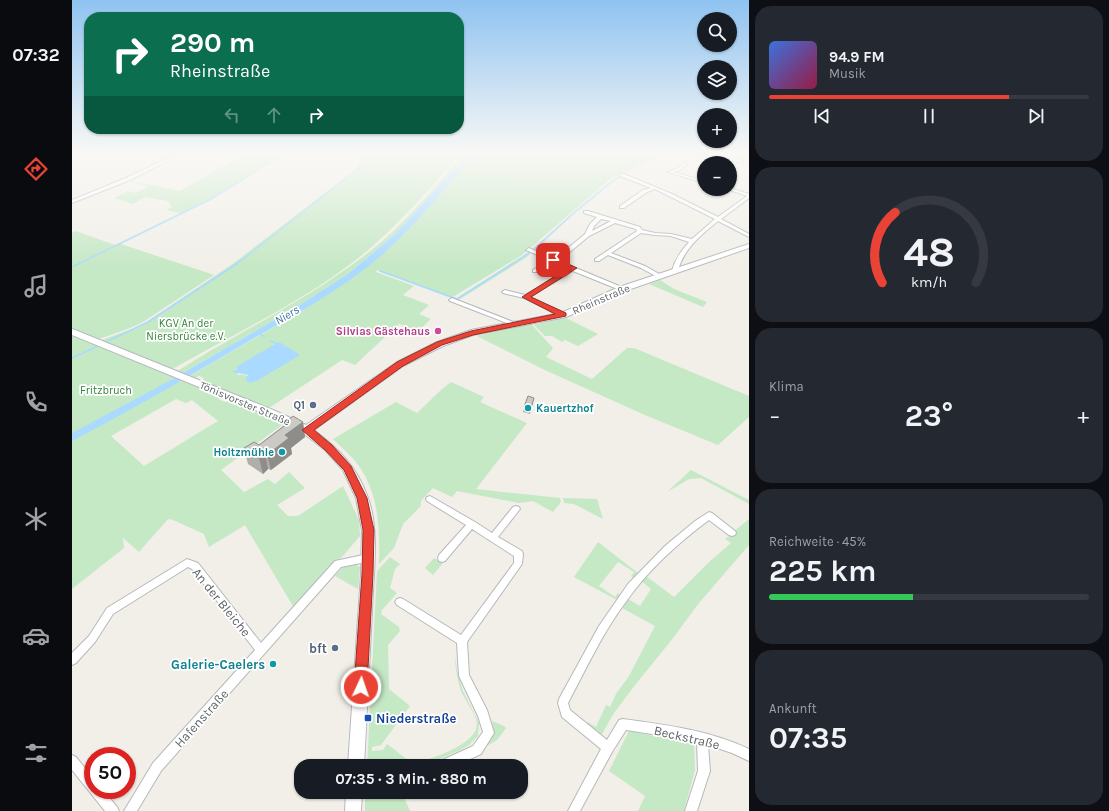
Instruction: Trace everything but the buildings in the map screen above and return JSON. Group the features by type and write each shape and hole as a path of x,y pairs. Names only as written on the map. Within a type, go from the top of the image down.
{"street":[{"path":"72,202 97,192"},
{"path":"622,207 644,192"},
{"path":"663,192 718,218 749,236"},
{"path":"737,192 749,196"},
{"path":"674,271 675,264 692,241 718,218 749,196"},
{"path":"586,212 638,228 640,231 671,235 692,241"},
{"path":"587,235 592,225 600,217"},
{"path":"535,271 554,260 587,235 615,221"},
{"path":"597,260 640,231"},
{"name":"Rheinstraße","path":"307,430 400,364 440,344 471,333 563,315 622,289 749,246"},
{"path":"529,250 622,289"},
{"path":"608,252 643,267 659,276"},
{"path":"526,297 574,268"},
{"path":"505,292 526,297 563,315"},
{"path":"452,300 514,324"},
{"name":"Tönisvorster Straße","path":"72,332 269,412 307,430 329,447 345,465 362,498 368,530 368,558 356,759"},
{"path":"430,499 519,554 518,564 462,642 464,676 483,714 489,733 477,750 457,759"},
{"path":"493,537 516,510"},
{"path":"574,811 608,748 566,713 563,703 600,634 631,587 662,553 687,531 709,515 732,533"},
{"path":"442,558 472,524"},
{"name":"Hafenstraße","path":"130,811 157,768 338,564 368,558"},
{"name":"An der Bleiche","path":"72,660 92,639 110,611 187,563 195,566 261,651"},
{"path":"400,602 462,642"},
{"name":"Beckstraße","path":"608,748 624,724 674,731 702,738 749,755"},
{"path":"691,811 704,770 702,738"},
{"path":"72,761 84,775"},
{"path":"103,799 113,811"},
{"path":"353,811 354,799"}],"green space":[{"path":"126,192 223,192 210,200 121,244 214,275 143,322 96,340 72,330 72,233 76,231 115,245 181,213 166,210 172,207 168,201 145,197 133,204 114,198"},
{"path":"326,192 427,192 393,227 368,250 346,267 275,313 176,367 169,370 101,347 171,375 321,286 345,270 395,230 431,192 433,192 394,235 348,274 295,308 173,379 180,382 303,310 355,276 401,237 441,192 595,192 522,255 451,298 377,270 376,272 414,286 403,295 429,305 419,314 431,319 418,331 399,324 355,365 342,360 269,408 202,382 204,378 199,376 188,382 215,393 220,400 226,402 233,401 295,428 293,430 282,425 221,470 244,492 268,479 275,484 289,472 305,488 277,505 288,516 298,516 343,486 359,520 360,536 341,558 336,560 294,608 245,525 209,547 204,534 168,519 139,552 123,538 124,548 72,589 72,335 99,341 132,329 145,323 234,263","holes":["300,354 257,381 251,383 247,376 244,374 238,375 235,370","176,399 186,403 192,400 218,421 144,466 111,436"]},
{"path":"598,192 600,192 579,209 534,251 532,250"},
{"path":"530,251 532,252 527,257 457,301 454,300"},
{"path":"660,280 674,289 707,302 703,307 649,284"},
{"path":"566,318 598,334 578,346 565,340 562,342 552,336 545,336 534,325"},
{"path":"532,325 553,348 546,357 592,379 627,348 634,348 749,396 749,417 718,445 645,415 547,371 477,336 508,328"},
{"path":"451,382 484,397 480,402 527,423 476,489 560,498 561,502 553,512 533,501 519,503 457,491 452,497 433,488 421,501 421,506 403,524 394,548 379,563 377,513 371,489 366,477 356,462 333,439 396,402 417,413"},
{"path":"691,470 749,500 749,504 701,478 689,479 667,492"},
{"path":"563,498 597,499 603,519 574,504 564,503"},
{"path":"749,519 749,545 699,603 614,713 602,734 599,735 587,724 588,722 596,727 606,705 610,707 616,694 629,676 655,626 622,608 628,599 640,606 651,589 641,581 646,576 674,597 708,563 731,543 725,539"},
{"path":"598,542 638,573 634,578 631,576 634,572 618,562 599,586 615,597 618,593 621,595 617,600 574,577"},
{"path":"390,557 400,564 395,569 390,588 397,593 382,610 381,614 399,627 400,631 388,645 389,689 410,706 381,745 372,747 372,751 383,750 387,744 406,759 367,759 377,571"},
{"path":"434,558 443,563 433,575 425,568"},
{"path":"349,565 356,565 360,567 358,589 335,576 342,568"},
{"path":"455,655 457,671 463,691 479,723 478,736 469,745 440,759 430,759 461,745 475,732 477,724 475,716 461,691 458,682"},
{"path":"492,721 506,728 497,740 487,746 493,731"},
{"path":"629,731 694,744 695,770 684,811 638,811 645,796 609,771"},
{"path":"365,799 405,799 410,811 365,811"}],"water":[{"path":"433,192 442,192 419,218 383,254 336,290 207,366 72,441 72,433 171,380 295,308 348,274 394,235"},
{"path":"279,342 300,355 257,381 251,383 245,380 248,375 232,372 238,369 236,367"}],"waterway":[{"path":"72,267 211,199 223,192"},
{"path":"104,343 148,322 238,263 328,192"},
{"path":"579,209 600,192"},
{"path":"533,250 577,210"},
{"path":"380,271 457,299 531,252"},
{"name":"Niers","path":"259,333 264,337"},
{"path":"271,341 277,344"},
{"path":"72,358 100,345"}],"place":[{"name":"Silvias Gästehaus","path":"438,331"},
{"name":"Q1","path":"313,405"},
{"name":"Kauertzhof","path":"528,408"},
{"name":"Holtzmühle","path":"282,452"},
{"name":"bft","path":"335,648"},
{"name":"Galerie-Caelers","path":"273,664"},
{"name":"Niederstraße","path":"368,718"}],"route":[{"path":"361,687 364,619 368,574 368,530 362,498 348,468 329,447 307,430 400,364 440,344 471,333 563,315 526,297 574,268 553,260"}],"park label":[{"name":"KGV An der Niersbrücke e.V.","path":"186,329"},
{"name":"Fritzbruch","path":"106,390"}]}
